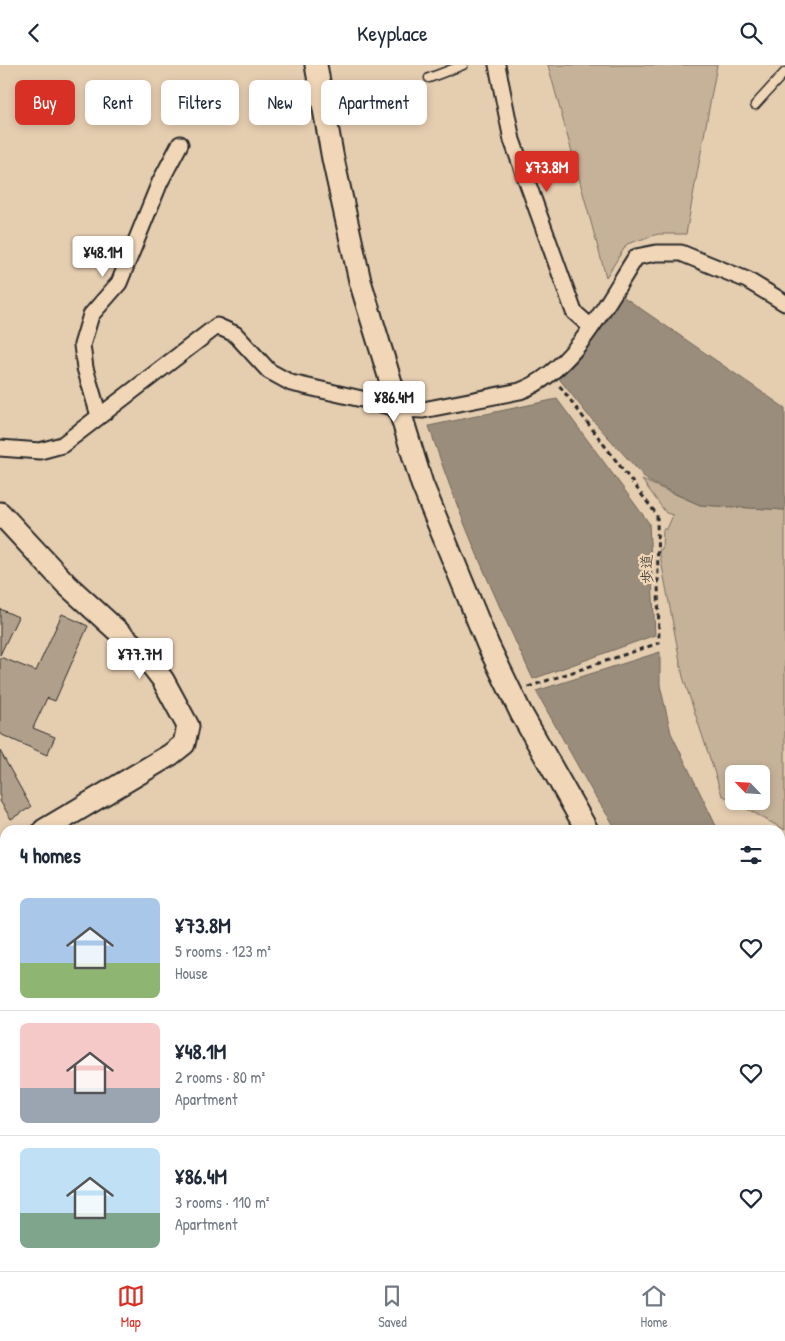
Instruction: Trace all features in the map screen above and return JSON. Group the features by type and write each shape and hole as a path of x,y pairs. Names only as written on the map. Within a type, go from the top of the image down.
{"street":[{"path":"316,65 332,159 360,281 422,484 465,591 511,692 583,825"},
{"path":"497,65 516,149 574,312 591,327"},
{"path":"99,416 85,368 82,345 92,315 119,283 160,182 180,144"},
{"path":"0,448 40,451 62,445 217,326 235,334 269,371 291,383 366,399 400,409 423,410 520,391 535,386 563,363 591,327 636,257 656,253 681,253 747,280 785,303"},
{"path":"0,513 67,585 144,655 163,680 188,726 184,744 170,755 52,825"}],"lane":[{"path":"429,78 463,65"},
{"path":"755,105 785,72"}],"path":[{"name":"歩道","path":"511,692 659,643 657,515 551,374"}],"shaded area":[{"path":"548,65 717,65 686,234 658,234 627,244 606,277"},
{"path":"618,293 785,408 785,510 700,505 648,481 587,414 557,376"},
{"path":"557,399 649,523 655,635 533,679 477,554 429,426"},
{"path":"642,480 700,505 785,510 785,825 776,825 749,810 770,810 770,765 725,765 725,797 722,795 683,677 659,550 662,549 663,529 667,529 673,515 666,513"},
{"path":"660,652 660,685 671,733 716,825 614,825 593,793 536,691"}],"building":[{"path":"0,609 18,617 0,655"},
{"path":"62,614 88,626 55,701 47,698 33,728 55,737 47,755 0,734 0,657 36,671"},
{"path":"0,751 31,807 11,819 0,801"}]}
